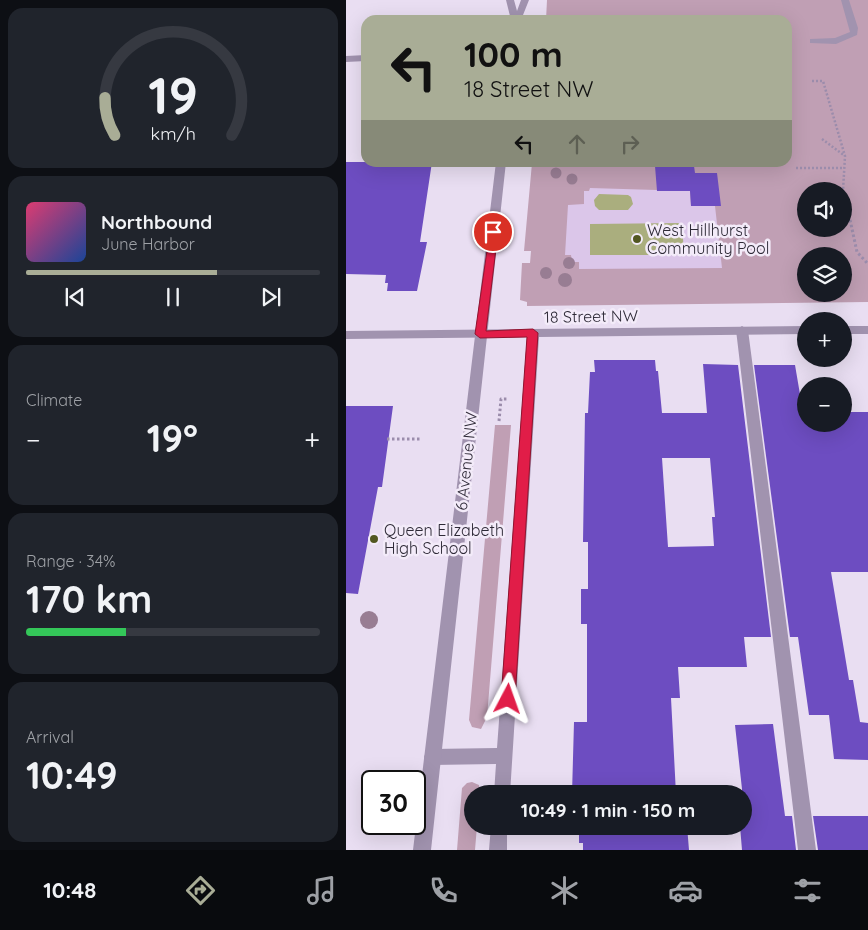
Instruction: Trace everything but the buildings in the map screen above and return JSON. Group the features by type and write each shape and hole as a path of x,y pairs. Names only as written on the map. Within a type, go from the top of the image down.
{"street":[{"path":"510,0 514,15"},
{"path":"518,15 525,0"},
{"path":"813,41 836,41 854,33 845,0"},
{"path":"346,58 361,58"},
{"name":"6 Avenue NW","path":"422,850 500,167"},
{"path":"742,330 807,850"},
{"name":"18 Street NW","path":"346,335 797,330"},
{"path":"852,330 868,330"},
{"path":"502,785 533,333"},
{"path":"432,757 504,756"},
{"path":"498,850 499,835"}],"path":[{"path":"812,80 823,81 845,156 843,182"},
{"path":"822,139 845,156"},
{"path":"796,168 844,168"},
{"path":"852,231 857,252 868,264"},
{"path":"387,439 422,439"}],"shaded area":[{"path":"547,0 868,0 868,302 527,306 527,302 520,300 522,263 530,263 531,251 524,251 532,167 792,167 792,15 546,15"},
{"path":"590,188 690,191 691,206 715,206 722,268 579,269 579,262 572,262 571,255 565,255 568,205 584,204 584,191 589,191","holes":["681,223 684,255 590,255"]},
{"path":"599,194 628,195 631,197 633,204 628,210 599,210 595,206 594,200"},
{"name":"West Hillhurst Community Pool","path":"682,223 684,255 590,255 590,224"},
{"path":"495,425 511,425 487,717 481,729 472,727 469,720"},
{"path":"472,782 479,785 465,785"},
{"path":"464,786 464,835 476,835 475,850 457,850 462,788"}],"place":[{"name":"West Hillhurst Community Pool","path":"637,239"},
{"name":"Queen Elizabeth High School","path":"374,539"}],"route":[{"path":"493,232 480,334 533,333 508,699"}]}
